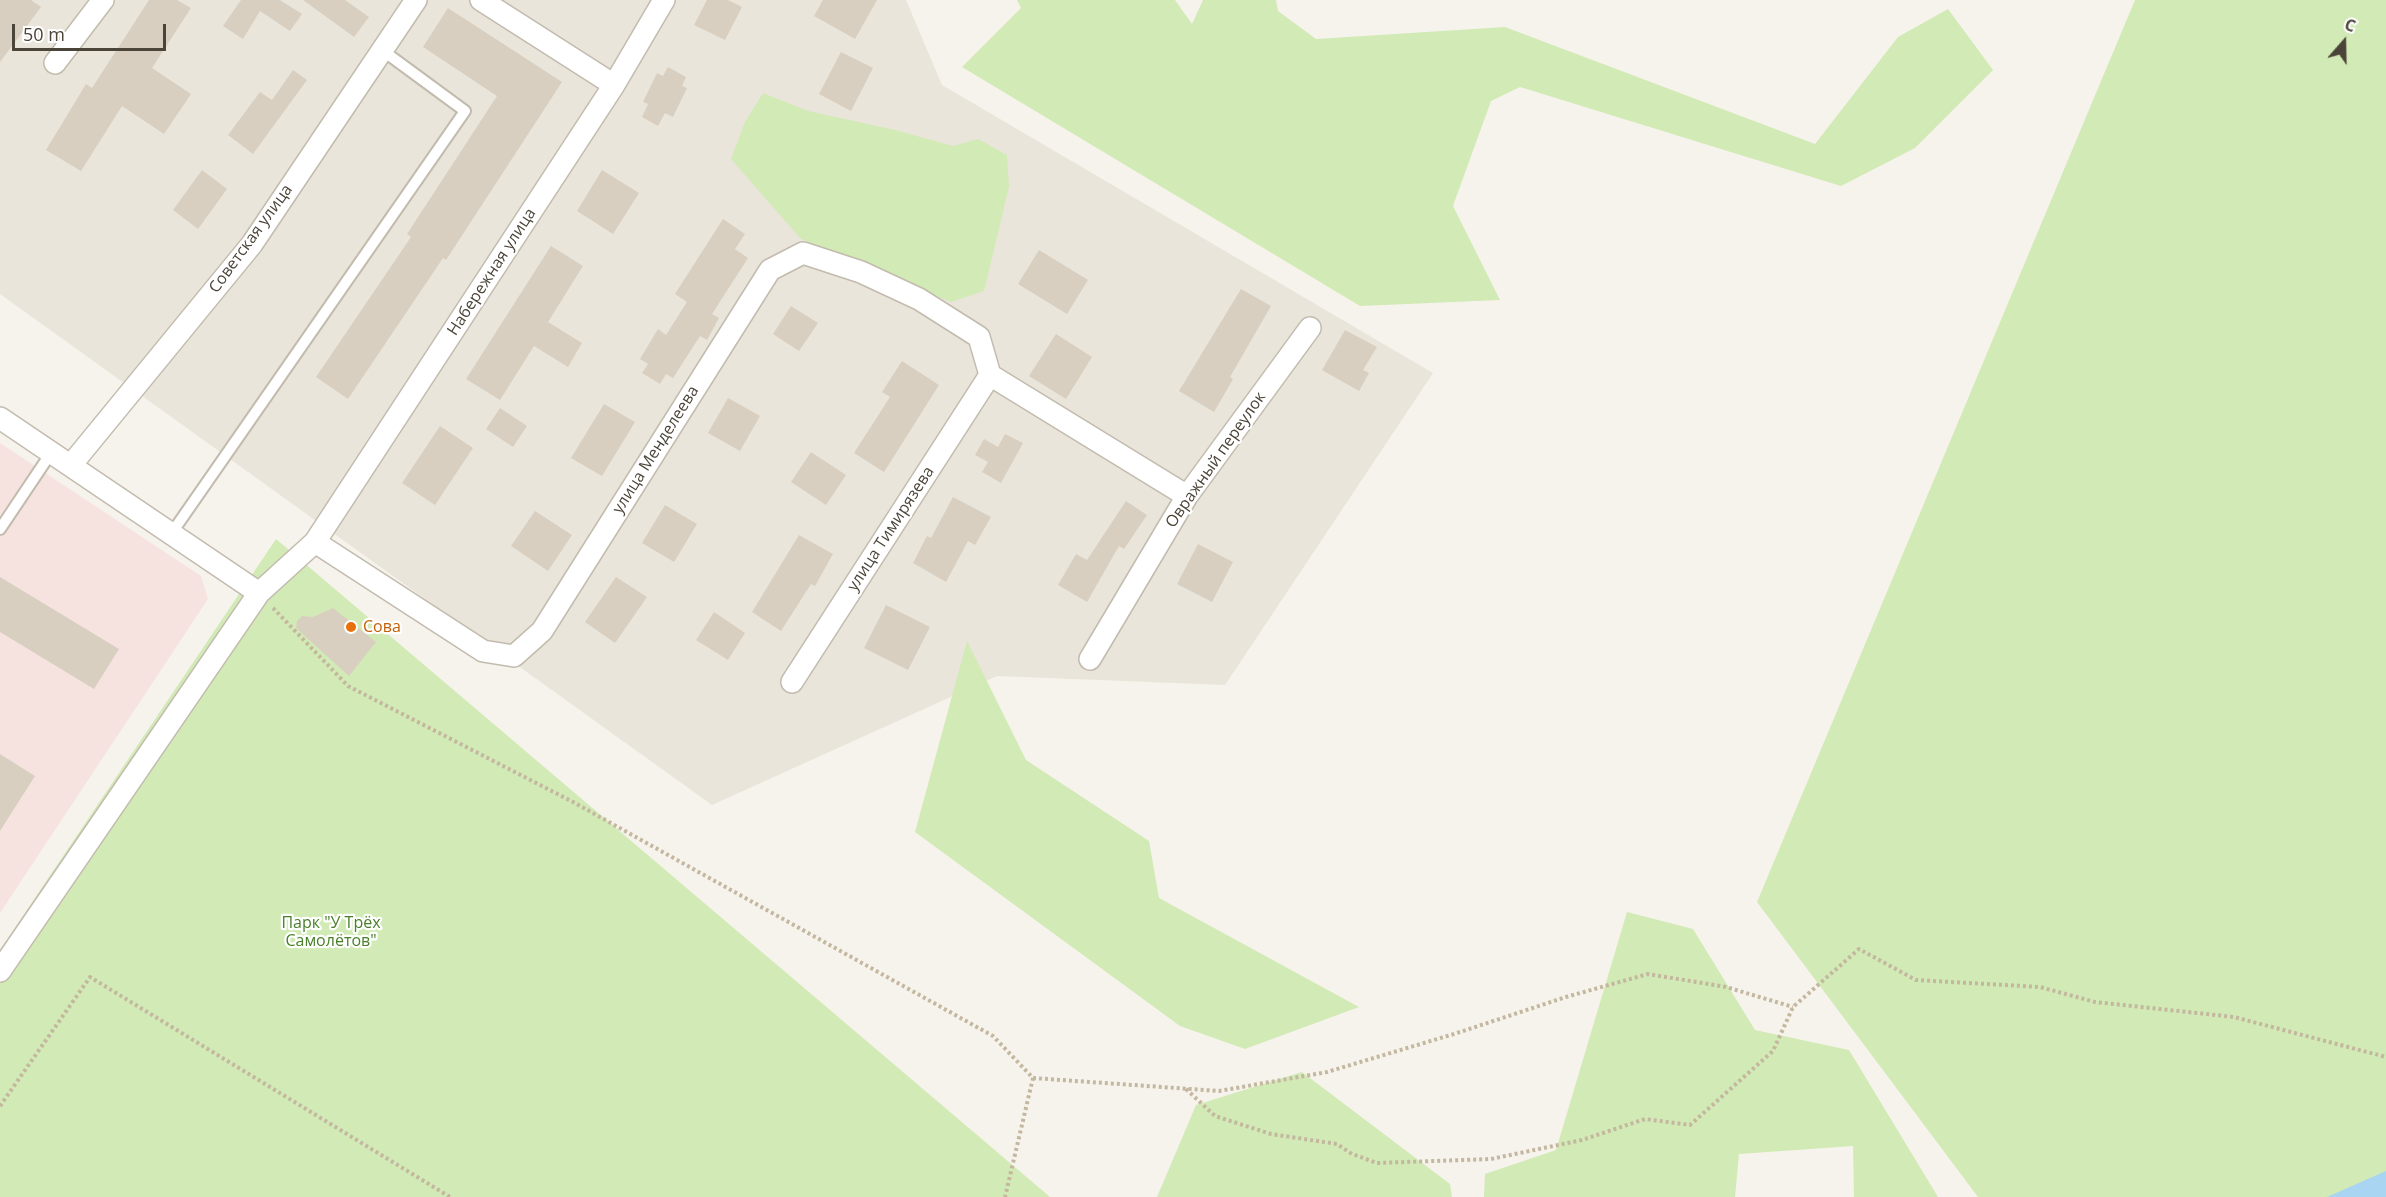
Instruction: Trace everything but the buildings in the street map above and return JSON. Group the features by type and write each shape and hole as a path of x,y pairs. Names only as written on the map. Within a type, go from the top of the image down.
{"street":[{"path":"55,63 103,0"},
{"name":"Советская улица","path":"71,465 252,244 416,0"},
{"path":"481,0 614,85"},
{"name":"Набережная улица","path":"0,972 259,593 315,542 614,85 664,0"},
{"name":"улица Менделеева","path":"315,542 483,651 514,656 542,630 770,270 803,252 861,272 909,295 979,337 990,375"},
{"name":"Овражный переулок","path":"1090,659 1187,496 1310,328"},
{"path":"990,375 1187,496"},
{"name":"улица Тимирязева","path":"792,682 990,375"},
{"path":"0,418 259,593"}],"lane":[{"path":"171,534 465,111 382,50"},
{"path":"0,529 51,453"}],"path":[{"path":"259,593 348,686 573,802 993,1036 1033,1078 1219,1091 1327,1072 1566,997 1648,974 1726,987 1793,1007"},
{"path":"1186,1089 1215,1116 1271,1134 1337,1144 1352,1154 1377,1163 1491,1159 1582,1140 1645,1119 1690,1125 1773,1051 1793,1007 1858,949 1916,980 2040,987 2095,1002 2234,1017 2386,1057"},
{"path":"0,1106 90,977 450,1197"},
{"path":"1005,1197 1033,1078"}],"shaded area":[{"path":"0,0 906,0 942,85 1433,373 1225,685 997,676 712,805 0,294"},
{"path":"0,443 201,576 208,599 0,913"}],"green space":[{"path":"1017,0 1175,0 1192,24 1203,0 1276,0 1278,11 1316,39 1505,27 1815,144 1898,37 1948,9 1993,70 1915,148 1841,186 1520,87 1491,101 1453,206 1500,300 1360,306 962,67 1021,8"},
{"path":"2135,0 2386,0 2386,1177 2348,1197 1978,1197 1757,902"},
{"path":"763,93 808,111 895,130 953,146 978,139 1007,155 1009,187 984,291 951,302 801,239 731,159 745,122"},
{"name":"Парк \"У Трёх Самолётов\"","path":"276,539 1050,1197 0,1197 0,950"},
{"path":"967,641 1026,760 1149,841 1159,898 1359,1007 1245,1049 1180,1026 915,832"},
{"path":"1627,912 1693,929 1755,1030 1849,1050 1938,1197 1854,1197 1853,1146 1739,1154 1735,1197 1484,1197 1485,1174 1556,1150"},
{"path":"1302,1072 1450,1184 1452,1197 1157,1197 1196,1105"}],"water":[{"path":"2386,1171 2386,1197 2327,1197"}],"place":[{"name":"Сова","path":"351,627"}]}
